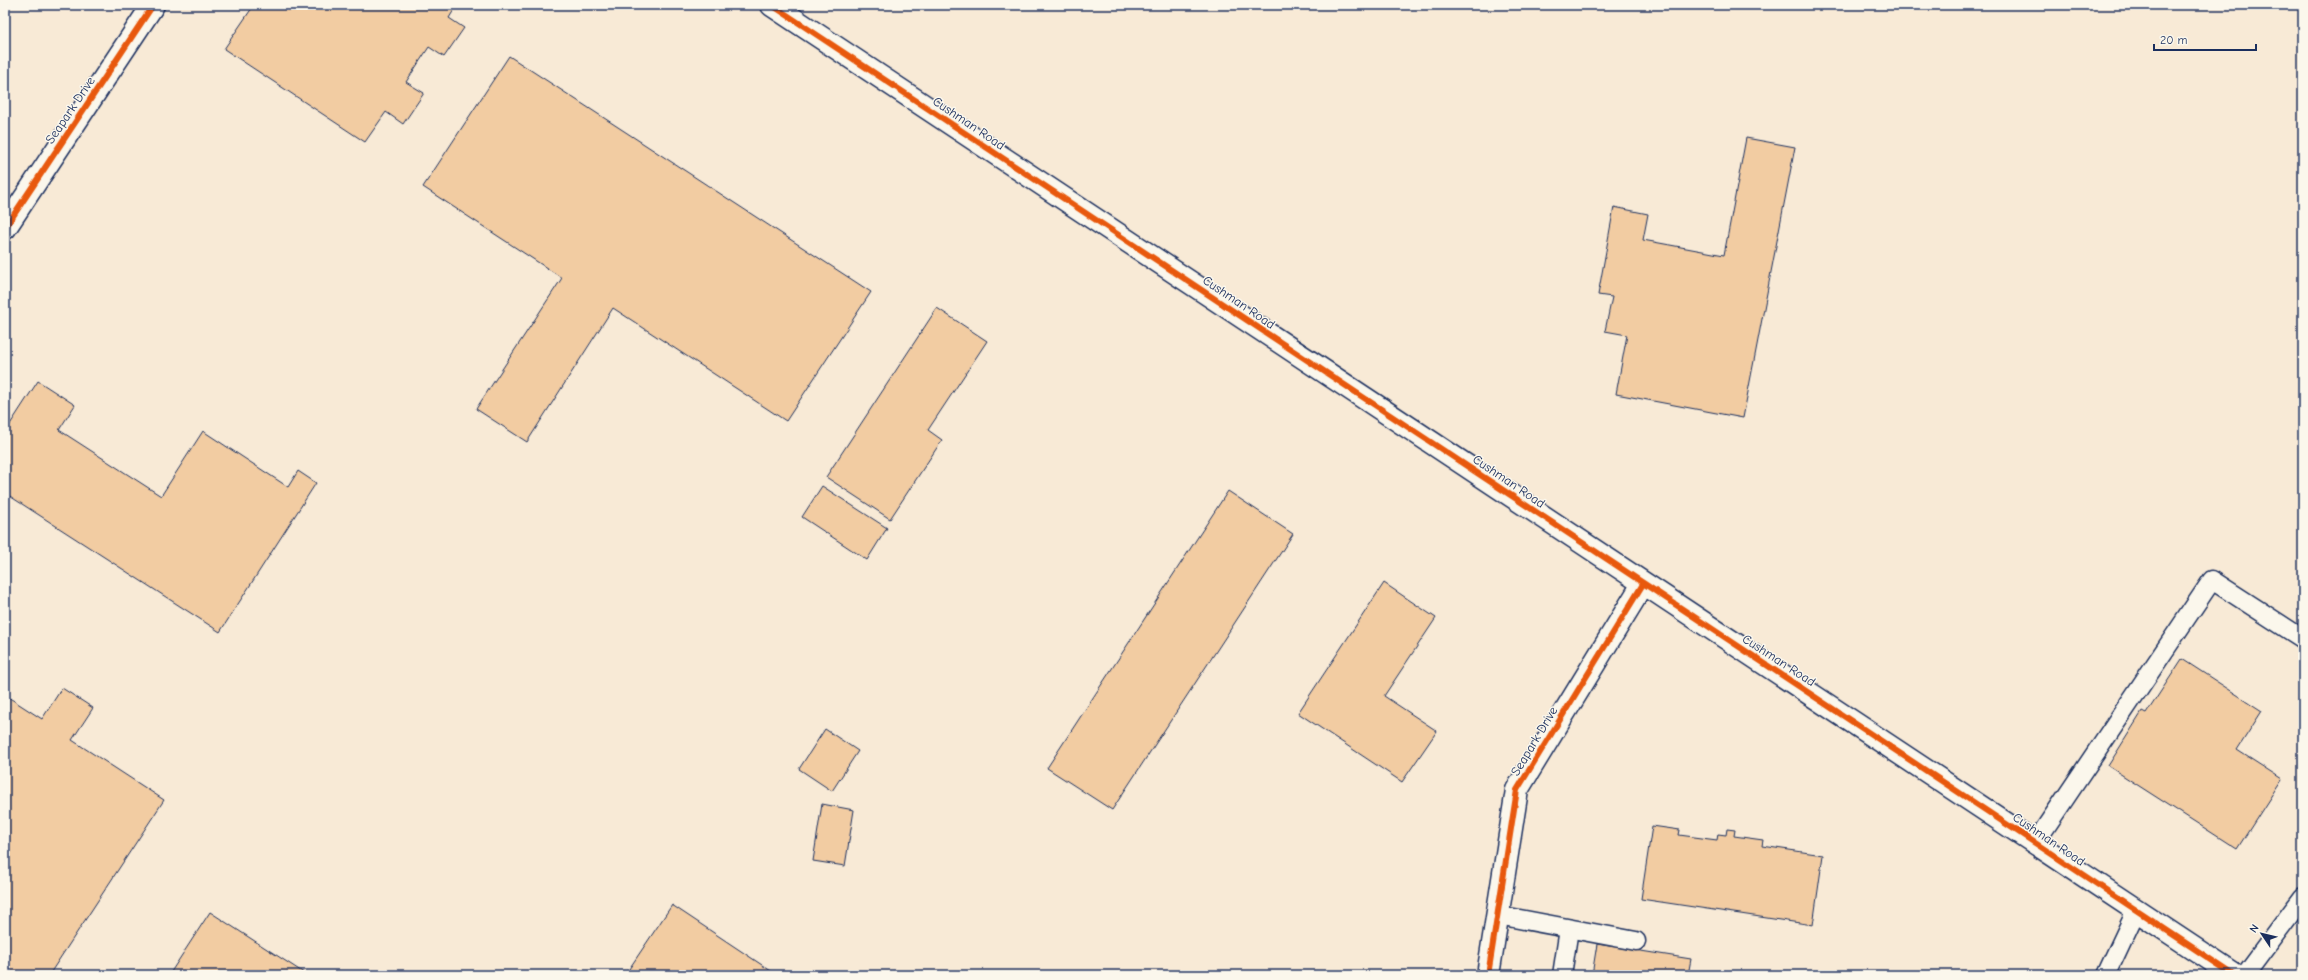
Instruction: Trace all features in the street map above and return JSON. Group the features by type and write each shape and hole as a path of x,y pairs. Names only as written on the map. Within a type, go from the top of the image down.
{"street":[{"name":"Seapark Drive","path":"5,228 154,5"},
{"name":"Cushman Road","path":"772,5 2234,975"},
{"name":"Seapark Drive","path":"1488,975 1517,790 1643,584"}],"lane":[{"path":"2035,843 2212,580 2303,639"},
{"path":"2245,975 2303,897"},
{"path":"2106,975 2136,911"},
{"path":"1498,915 1636,941"},
{"path":"1562,975 1569,929"}],"shaded area":[{"path":"5,5 2303,5 2303,975 5,975"}],"building":[{"path":"254,5 457,5 449,18 464,28 444,57 429,47 406,82 424,93 403,124 386,112 365,142 224,49"},
{"path":"509,56 871,292 786,421 613,308 527,442 476,409 562,278 423,187"},
{"path":"1746,138 1795,147 1743,418 1616,394 1627,335 1605,331 1612,297 1598,295 1614,207 1648,214 1643,240 1724,255"},
{"path":"937,308 987,341 928,430 942,440 890,519 826,477"},
{"path":"38,381 75,405 59,430 161,496 203,431 288,487 298,471 316,483 220,632 5,493 5,432"},
{"path":"822,486 887,528 867,560 802,517"},
{"path":"1228,491 1293,534 1112,810 1047,768"},
{"path":"1384,583 1436,618 1384,696 1437,731 1402,782 1298,713"},
{"path":"2182,659 2262,711 2237,750 2282,779 2237,849 2108,766 2142,712 2146,714"},
{"path":"62,688 93,708 72,740 164,800 49,975 5,975 5,695 42,719"},
{"path":"825,729 858,751 832,791 799,769"},
{"path":"822,804 854,810 845,866 813,861"},
{"path":"1652,826 1680,830 1679,835 1717,840 1718,834 1726,835 1727,829 1735,830 1734,836 1763,840 1762,846 1823,855 1813,925 1641,899"},
{"path":"672,905 777,975 625,975"},
{"path":"210,912 307,975 169,975"},
{"path":"1597,944 1691,959 1688,975 1592,975"}],"cycle path":[{"path":"5,228 153,5"},
{"path":"772,5 2234,975"},
{"path":"1488,975 1517,790 1643,584"}]}
